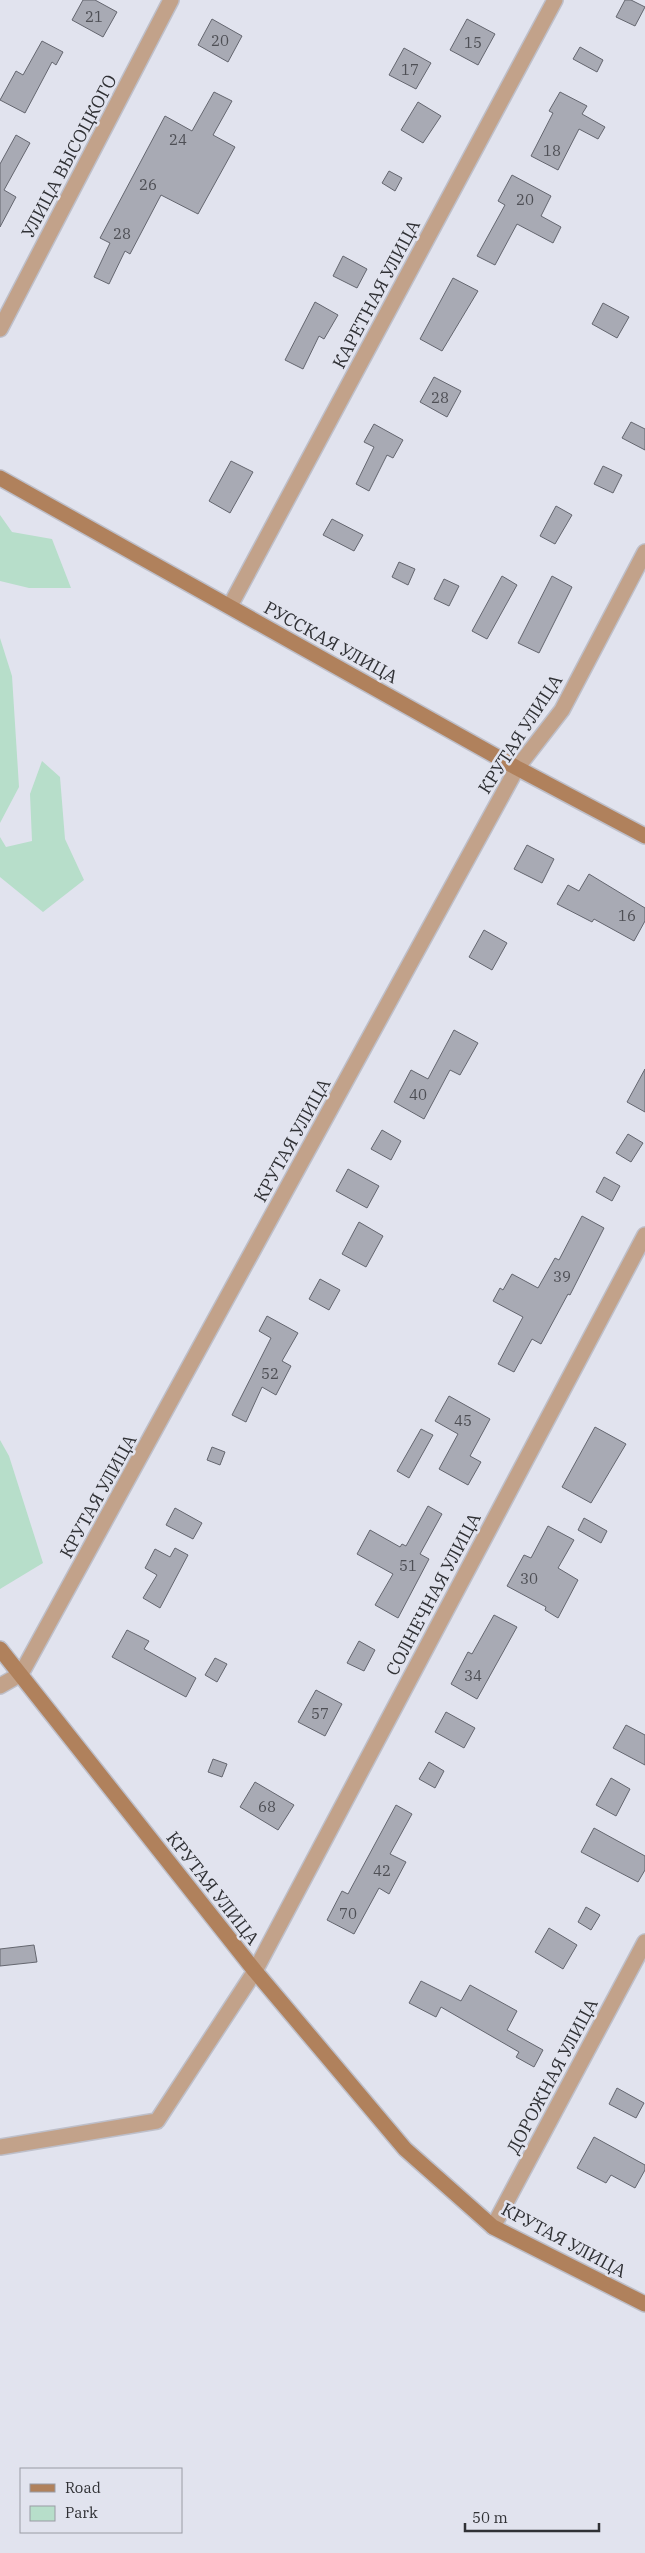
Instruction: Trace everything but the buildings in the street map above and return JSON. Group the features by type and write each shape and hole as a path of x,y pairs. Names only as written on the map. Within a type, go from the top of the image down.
{"street":[{"name":"УЛИЦА ВЫСОЦКОГО","path":"0,329 171,0"},
{"name":"КАРЕТНАЯ УЛИЦА","path":"230,606 555,0"},
{"name":"РУССКАЯ УЛИЦА","path":"0,478 517,768 645,836"},
{"name":"КРУТАЯ УЛИЦА","path":"645,552 562,710 517,768 21,1674 255,1971 405,2149 493,2227 645,2304"},
{"name":"СОЛНЕЧНАЯ УЛИЦА","path":"0,2147 157,2121 255,1971 645,1235"},
{"path":"0,1648 21,1674 0,1686"},
{"name":"ДОРОЖНАЯ УЛИЦА","path":"493,2227 645,1942"}],"green space":[{"path":"0,515 12,532 52,539 71,588 29,588 0,581"},
{"path":"0,638 12,676 19,787 0,823"},
{"path":"42,761 60,777 65,839 84,880 43,912 0,877 0,837 6,847 32,841 30,794"},
{"path":"0,1440 9,1456 43,1563 0,1589"}]}
